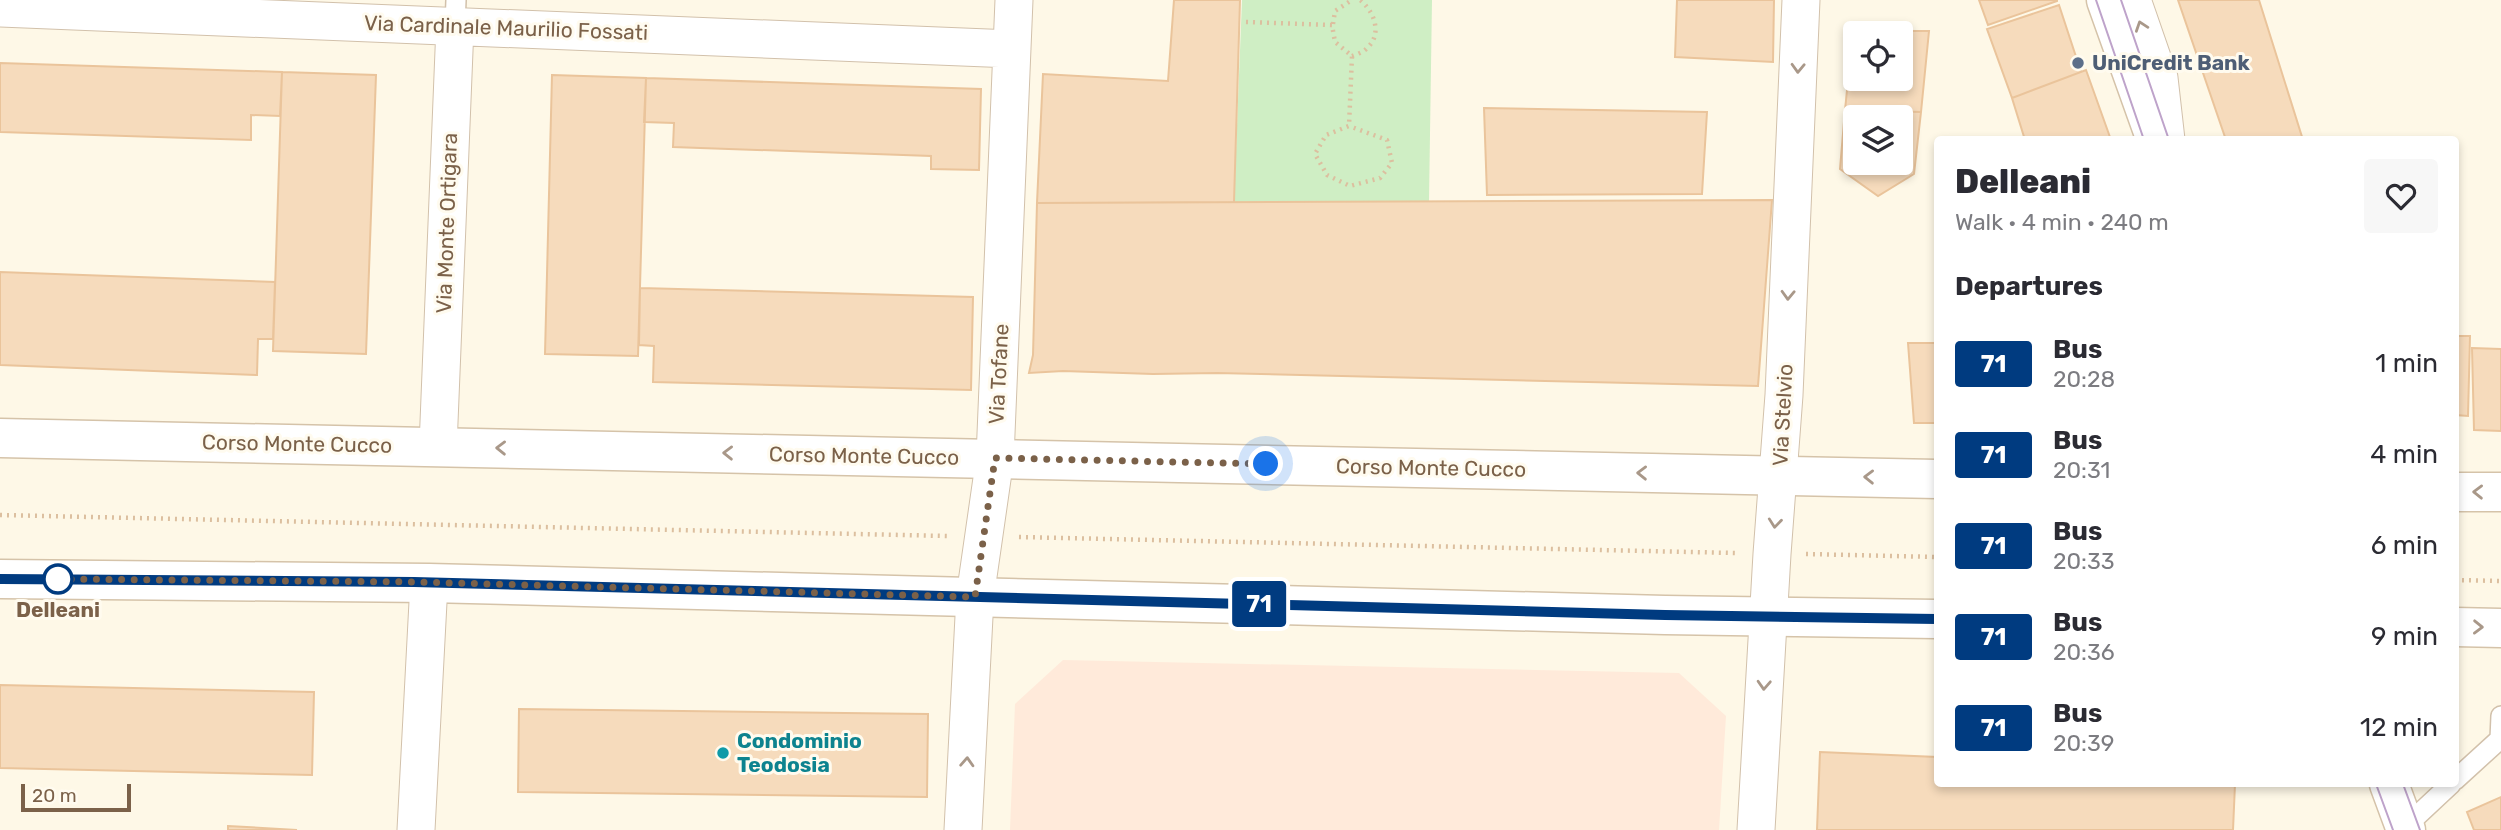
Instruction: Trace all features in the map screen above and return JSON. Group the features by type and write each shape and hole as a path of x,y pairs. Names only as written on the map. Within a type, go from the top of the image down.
{"street":[{"name":"Via Tofane","path":"963,830 975,597 995,458 1014,0"},
{"name":"Via Stelvio","path":"1756,830 1779,476 1801,0"},
{"path":"2106,0 2143,122"},
{"path":"2132,0 2159,78 2166,136"},
{"name":"Via Cardinale Maurilio Fossati","path":"0,8 456,13 1012,49"},
{"name":"Via Monte Ortigara","path":"438,447 456,13"},
{"name":"Corso Monte Cucco","path":"0,438 1934,479"},
{"path":"2459,492 2501,492"},
{"path":"0,579 429,583 1934,619"},
{"path":"416,830 429,583"},
{"path":"2459,627 2501,628"},
{"path":"2390,787 2405,828"}],"lane":[{"path":"2459,776 2500,739 2501,716"},
{"path":"2405,828 2448,787"}],"path":[{"path":"1352,0 1335,10 1332,25 1335,43 1352,56"},
{"path":"1352,56 1368,48 1376,31 1374,14 1360,0"},
{"path":"1246,23 1332,25"},
{"path":"1349,127 1352,56"},
{"path":"1349,127 1387,141 1392,163 1380,178 1350,186 1326,175 1315,154 1326,135 1349,127"},
{"path":"2459,580 2501,581"}],"shaded area":[{"path":"1063,660 1679,673 1726,716 1719,830 1010,830 1015,704"}],"green space":[{"path":"1242,0 1432,0 1429,201 1234,202"}],"building":[{"path":"1174,0 1240,0 1234,202 1037,203 1043,74 1168,81"},
{"path":"1677,0 1774,0 1773,62 1675,57"},
{"path":"1979,0 2057,0 2057,1 1988,25"},
{"path":"2178,0 2259,0 2302,136 2225,136"},
{"path":"2059,5 2081,72 2012,98 1987,29"},
{"path":"1913,31 1929,31 1921,112 1913,112 1913,105 1846,105 1847,91 1913,91"},
{"path":"0,63 282,72 280,116 251,115 251,140 0,132"},
{"path":"2086,70 2110,136 2024,136 2012,98"},
{"path":"282,72 376,75 366,354 273,351"},
{"path":"552,75 646,78 638,356 545,354"},
{"path":"646,78 981,89 979,170 931,169 931,156 673,147 674,123 644,122"},
{"path":"1484,108 1707,112 1702,194 1487,195"},
{"path":"1913,112 1921,112 1914,174"},
{"path":"1843,134 1843,171 1840,169"},
{"path":"1848,175 1912,175 1878,196"},
{"path":"1772,200 1758,386 1217,373 1029,373 1033,355 1037,203"},
{"path":"0,272 275,282 273,339 258,339 257,375 0,365"},
{"path":"640,288 973,297 971,390 653,382 654,346 639,345"},
{"path":"2459,336 2470,336 2468,416 2459,415"},
{"path":"1908,343 1934,343 1934,423 1914,423"},
{"path":"2472,348 2501,349 2501,431 2474,430"},
{"path":"0,685 314,692 312,775 0,768"},
{"name":"Condominio Teodosia","path":"519,709 928,714 927,797 518,792"},
{"path":"1820,752 1934,757 1934,787 2235,787 2233,830 1817,830"},
{"path":"2501,797 2501,830 2474,830 2467,812"},
{"path":"228,826 297,830 228,830"}],"tram line":[{"path":"2096,0 2143,136"},
{"path":"2121,0 2168,136"},
{"path":"2377,787 2393,830"},
{"path":"2404,787 2420,830"}],"bus line":[{"name":"71","path":"0,579 414,582 1665,615 1934,619"}],"place":[{"name":"UniCredit Bank","path":"2078,63"},
{"name":"Delleani","path":"58,579"},
{"name":"Condominio Teodosia","path":"723,753"}],"route":[{"path":"58,579 52,579 414,582 975,597 995,458 1266,464"}]}
